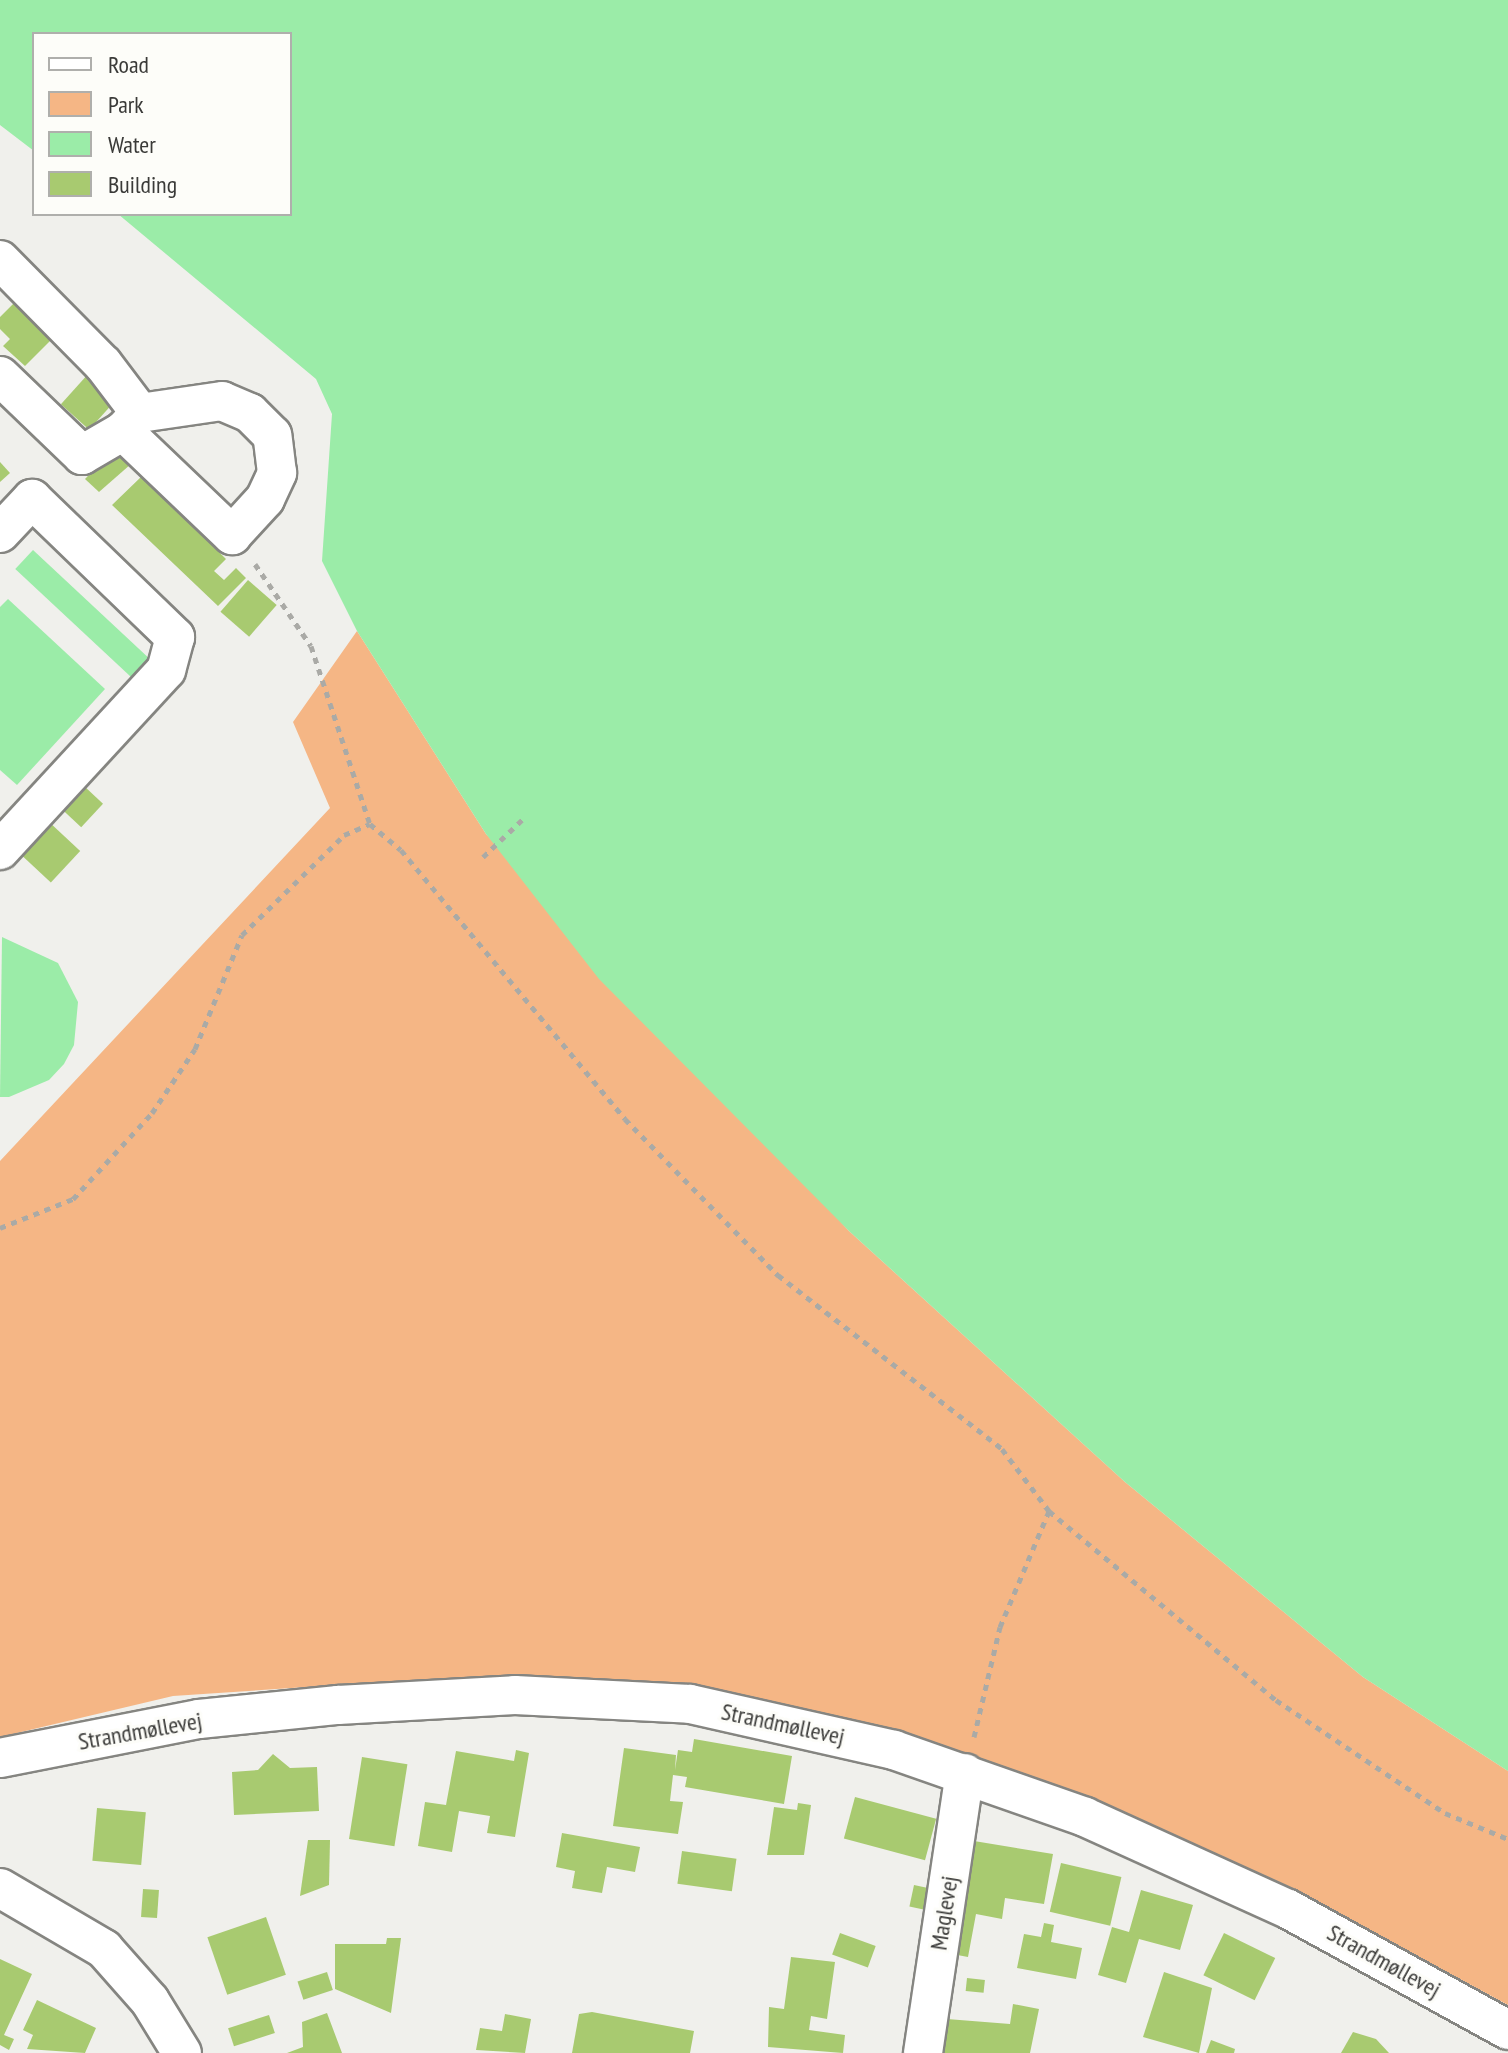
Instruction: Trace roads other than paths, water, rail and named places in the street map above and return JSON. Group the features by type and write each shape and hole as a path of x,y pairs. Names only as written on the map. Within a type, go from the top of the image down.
{"street":[{"path":"0,260 103,364 131,422 232,535 274,483 279,464 272,435 243,408 212,399 131,422 82,455 0,376"},
{"path":"0,533 32,499 175,637 166,670 0,850"},
{"name":"Strandmøllevej","path":"0,1758 199,1719 422,1699 580,1695 734,1713 965,1773 1234,1883 1508,2030"},
{"name":"Maglevej","path":"923,2053 965,1773"},
{"path":"0,1888 104,1949 150,2001 182,2053"}],"water":[{"path":"0,0 1508,0 1508,1771 1363,1677 1125,1482 849,1231 599,979 486,834 357,631 322,561 332,414 316,379 120,216 292,216 292,32 32,32 32,149 0,125"},
{"path":"33,550 149,658 132,677 15,569"},
{"path":"8,599 105,689 17,785 0,770 0,607"},
{"path":"2,937 58,963 78,1002 74,1045 64,1064 49,1080 9,1097 0,1097"}]}
